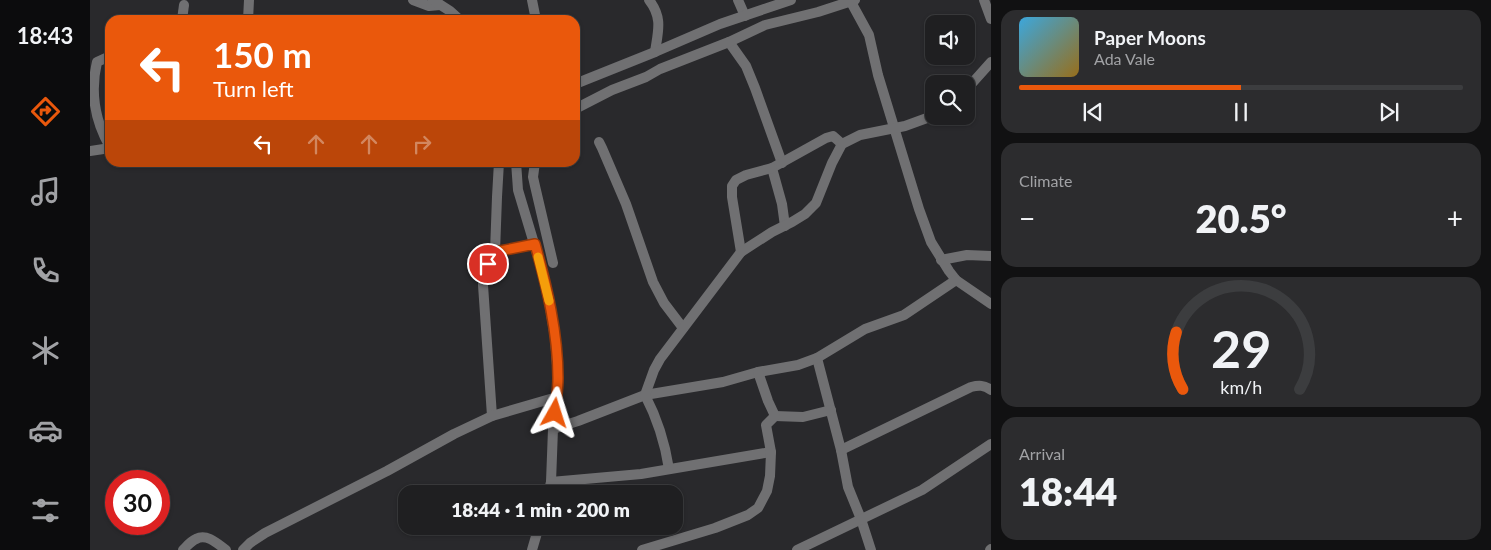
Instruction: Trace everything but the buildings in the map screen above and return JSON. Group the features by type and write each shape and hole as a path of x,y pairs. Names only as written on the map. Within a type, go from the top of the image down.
{"street":[{"path":"248,15 249,0"},
{"path":"413,0 430,6 436,2 453,15"},
{"path":"532,0 535,15"},
{"path":"649,0 658,15 659,25 655,52"},
{"path":"738,0 745,16"},
{"path":"580,82 720,24 791,0"},
{"path":"984,0 991,19"},
{"path":"580,106 612,90 729,42 765,25 853,1 869,35 878,75 894,129 919,209 932,242 956,280 991,304"},
{"path":"183,15 184,5"},
{"path":"729,42 749,73 782,163"},
{"path":"105,58 97,62 93,77 97,122 105,139"},
{"path":"975,80 991,62"},
{"path":"669,469 655,413 645,395 654,370 683,328 741,252 805,214 816,202 842,144 860,135 894,129 925,118"},
{"path":"741,252 732,197 732,186 736,180 746,175 772,168 826,138 833,136 842,144"},
{"path":"599,142 626,204 653,282 664,303 683,328"},
{"path":"90,151 105,149"},
{"path":"492,416 483,285 484,274 495,252 496,197 499,167"},
{"path":"516,167 518,190 535,244 549,301 555,338 558,379 550,485"},
{"path":"534,167 533,177 553,263"},
{"path":"772,168 780,196 785,226"},
{"path":"495,252 535,244"},
{"path":"942,260 967,255 991,256"},
{"path":"553,429 645,395 722,382 758,372 798,365 817,358 866,329 904,315 956,280"},
{"path":"977,295 991,293"},
{"path":"817,358 841,450 848,487 871,550"},
{"path":"758,372 775,416"},
{"path":"841,450 970,387 978,385 985,386 991,390"},
{"path":"243,550 265,533 387,471 454,434 492,416 557,397"},
{"path":"642,550 748,516 758,508 767,491 770,476 771,452 766,425 775,416 803,417 831,410"},
{"path":"797,550 922,490 991,444"},
{"path":"551,482 632,475 771,452"},
{"path":"532,550 537,535"},
{"path":"183,550 196,538 204,537 212,539 226,550"}],"slow traffic":[{"path":"538,257 549,301"}],"route":[{"path":"488,264 495,252 535,244 549,301 555,338 558,379 555,413"}]}
